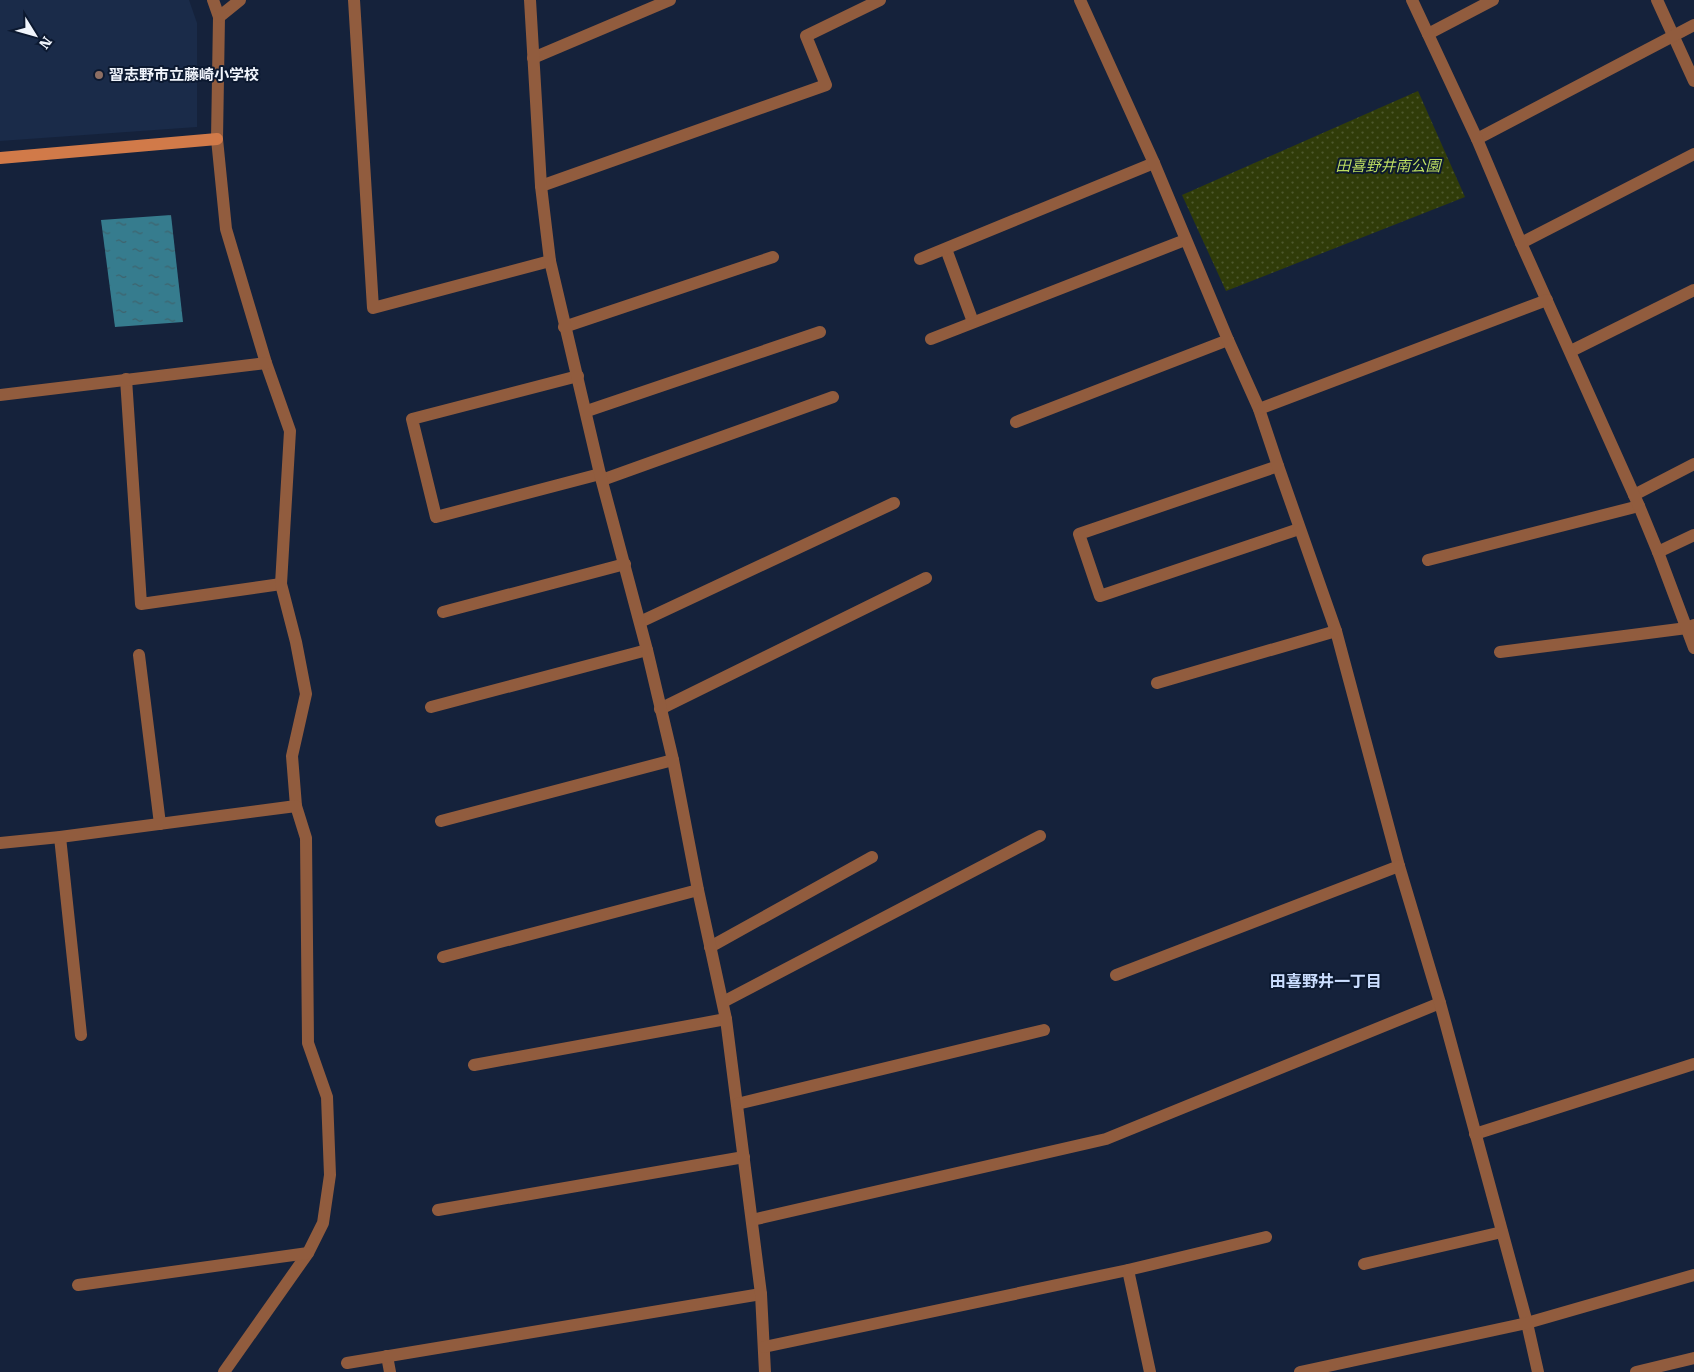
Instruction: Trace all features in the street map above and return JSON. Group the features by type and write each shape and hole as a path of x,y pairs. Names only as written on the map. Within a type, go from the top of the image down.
{"street":[{"path":"213,0 219,17 217,139 226,229 266,363 290,431 281,584 296,642 306,694 292,756 296,806 306,838 308,1043 327,1097 330,1175 323,1223 308,1253 224,1372"},
{"path":"219,17 240,0"},
{"path":"354,0 373,308 550,261"},
{"path":"530,0 541,186 550,261 564,327 587,411 601,477 647,650 723,1002 761,1294 765,1372"},
{"path":"533,58 670,0"},
{"path":"541,186 826,85 806,36 880,0"},
{"path":"1080,0 1154,163 1259,409 1299,529 1336,631 1399,866 1440,1003 1527,1323 1538,1372"},
{"path":"1412,0 1477,139 1521,243 1571,351 1690,626 1694,648"},
{"path":"1428,34 1493,0"},
{"path":"1657,0 1694,81"},
{"path":"1477,139 1694,25"},
{"path":"0,158 217,139"},
{"path":"1521,243 1694,154"},
{"path":"920,259 1154,163"},
{"path":"932,339 1186,240"},
{"path":"946,249 973,322"},
{"path":"564,327 772,257"},
{"path":"1571,351 1694,290"},
{"path":"1259,409 1547,300"},
{"path":"587,411 820,332"},
{"path":"1016,422 1228,340"},
{"path":"0,395 266,363"},
{"path":"578,376 412,419 436,517 601,477 833,397"},
{"path":"126,379 141,604 281,584"},
{"path":"1428,560 1636,501 1694,464"},
{"path":"1278,466 1079,534 1100,596 1299,529"},
{"path":"640,622 894,504"},
{"path":"1658,552 1694,536"},
{"path":"443,612 625,564"},
{"path":"660,709 926,578"},
{"path":"1500,652 1690,626"},
{"path":"1157,682 1336,631"},
{"path":"431,707 647,650"},
{"path":"139,655 160,824"},
{"path":"441,821 672,760"},
{"path":"0,843 296,806"},
{"path":"723,1002 1040,836"},
{"path":"60,837 81,1035"},
{"path":"710,947 872,857"},
{"path":"1116,975 1399,866"},
{"path":"443,957 698,890"},
{"path":"752,1220 1106,1138 1440,1003"},
{"path":"474,1065 726,1019"},
{"path":"737,1104 1044,1030"},
{"path":"1475,1134 1694,1064"},
{"path":"438,1210 744,1156"},
{"path":"1364,1264 1502,1232"},
{"path":"764,1347 1128,1270 1266,1237"},
{"path":"78,1285 308,1253"},
{"path":"1128,1270 1150,1372"},
{"path":"1300,1372 1527,1323 1694,1275"},
{"path":"347,1363 761,1294"},
{"path":"387,1356 390,1372"},
{"path":"1636,1372 1694,1358"}],"shaded area":[{"name":"習志野市立藤崎小学校","path":"0,0 189,0 197,23 197,127 0,141"}],"green space":[{"name":"田喜野井南公園","path":"1418,91 1465,197 1226,291 1182,195"}],"water":[{"path":"171,215 183,322 115,327 101,220"}],"place":[{"name":"習志野市立藤崎小学校","path":"99,75"}],"district":[{"name":"田喜野井一丁目","path":"1326,981"}]}
